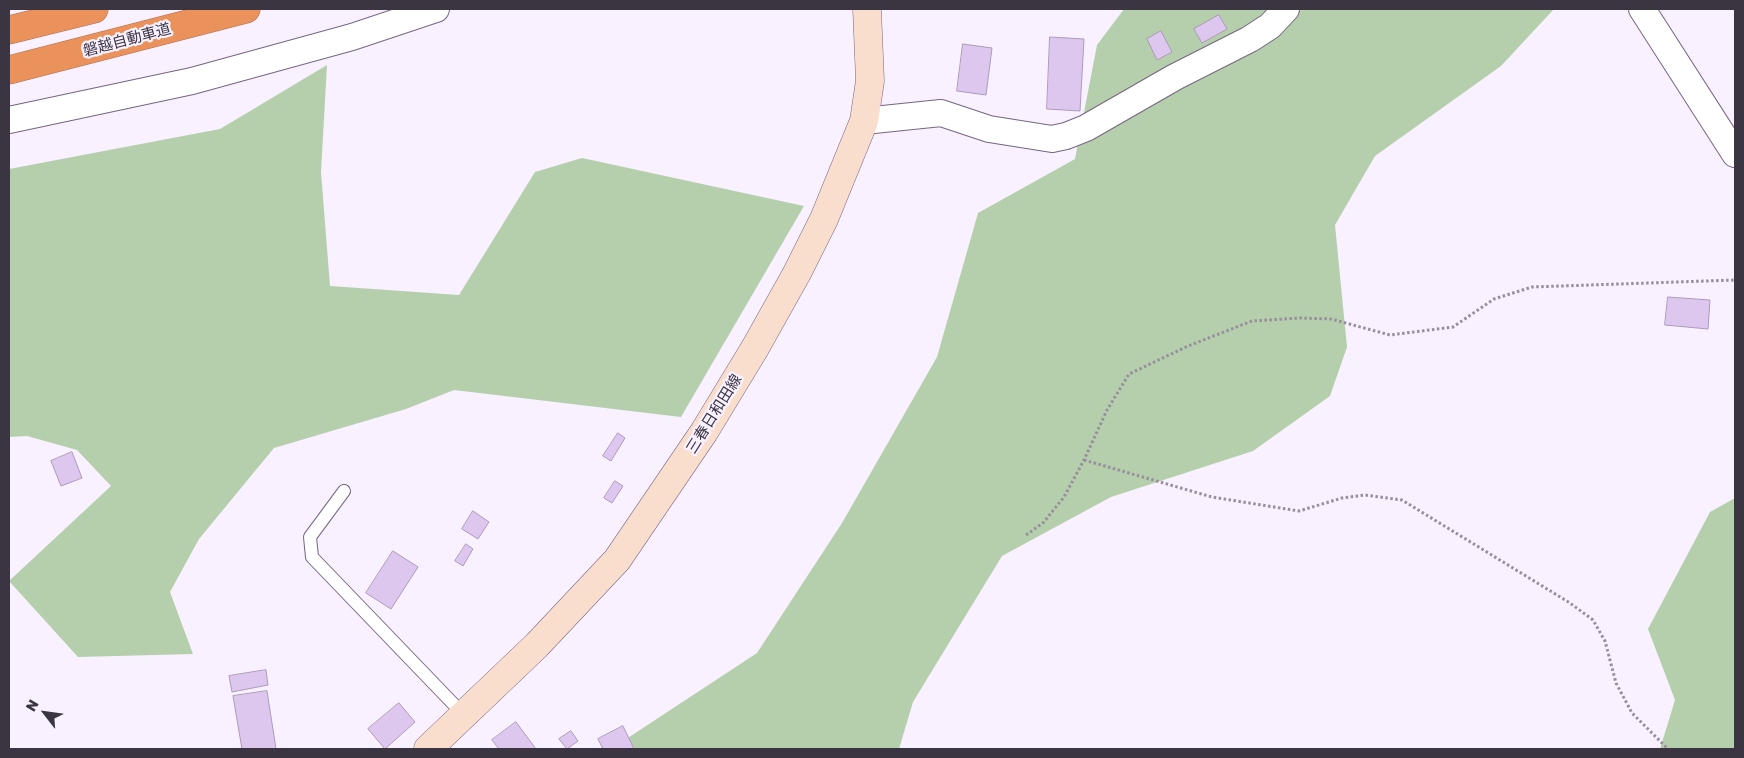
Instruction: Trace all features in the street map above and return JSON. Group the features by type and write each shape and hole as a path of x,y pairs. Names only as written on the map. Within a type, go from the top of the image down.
{"highway":[{"path":"9,30 94,9"},
{"name":"磐越自動車道","path":"9,70 246,9"}],"main road":[{"name":"三春日和田線","path":"428,749 537,645 617,560 704,432 797,273 846,170 864,120 870,82 867,9"}],"street":[{"path":"9,120 192,81 352,37 436,9"},
{"path":"864,120 941,113 989,129 1052,139 1066,136 1086,128 1175,77 1250,39 1270,26 1286,9"},
{"path":"1642,9 1735,154"}],"lane":[{"path":"344,491 310,537 312,557 464,715"}],"path":[{"path":"1026,535 1043,523 1064,498 1107,410 1129,374 1188,346 1252,321 1300,318 1331,319 1390,335 1453,327 1494,299 1532,287 1735,280"},
{"path":"1084,460 1212,497 1299,511 1342,498 1365,495 1402,500 1570,603 1593,620 1605,641 1616,683 1632,713 1668,749"}],"green space":[{"path":"1124,9 1554,9 1501,66 1375,156 1335,225 1347,347 1330,396 1253,451 1111,497 1002,556 913,702 899,749 611,749 757,653 842,523 937,357 978,213 1075,159 1097,45"},
{"path":"327,65 321,172 330,286 459,295 535,172 582,158 804,206 681,417 454,390 406,409 274,448 199,539 170,592 193,654 78,657 9,581 111,486 77,450 27,436 9,437 9,169 220,129"},
{"path":"1735,498 1735,749 1660,749 1675,700 1648,629 1710,512"}],"building":[{"path":"1219,15 1227,29 1202,43 1194,29"},
{"path":"1161,31 1172,52 1157,60 1147,39"},
{"path":"1050,37 1084,39 1080,111 1047,109"},
{"path":"963,44 992,48 986,95 957,91"},
{"path":"1668,297 1710,300 1708,329 1665,325"},
{"path":"618,433 625,438 611,461 603,456"},
{"path":"72,452 82,478 61,486 51,461"},
{"path":"615,481 623,486 612,503 604,498"},
{"path":"473,511 489,522 478,539 462,529"},
{"path":"466,544 473,549 463,566 455,561"},
{"path":"393,551 418,567 391,609 366,593"},
{"path":"266,670 268,685 232,692 229,676"},
{"path":"267,691 276,749 242,749 233,696"},
{"path":"399,703 415,722 385,749 368,729"},
{"path":"516,722 536,749 499,749 492,740"},
{"path":"623,726 634,749 603,749 598,739"},
{"path":"571,731 578,741 567,749 559,739"}]}
